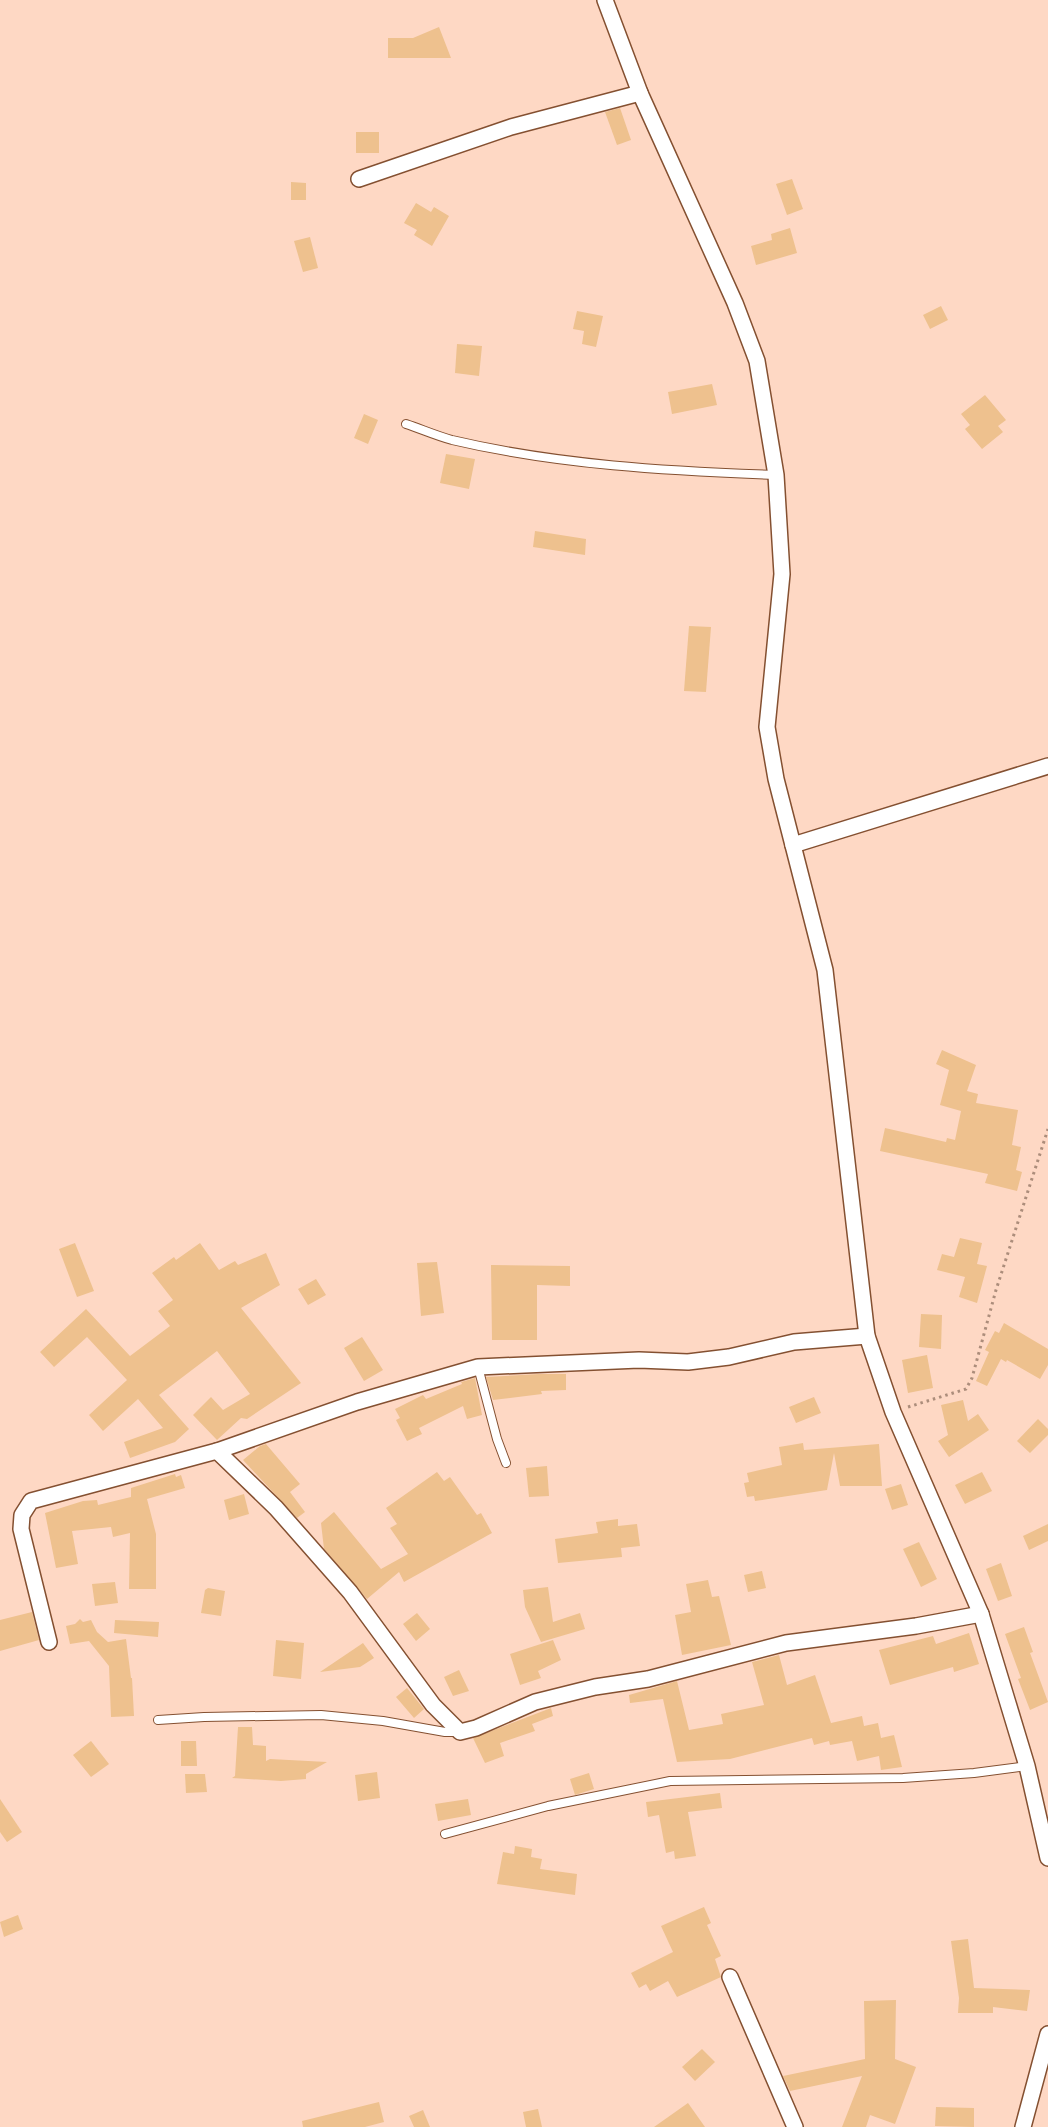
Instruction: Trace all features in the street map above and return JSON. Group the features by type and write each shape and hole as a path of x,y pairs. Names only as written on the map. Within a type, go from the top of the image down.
{"street":[{"path":"605,0 640,93 735,302 757,361 776,475 782,574 767,727 776,779 825,970 867,1336 893,1412 980,1614 1027,1766 1048,1858"},
{"path":"359,179 511,127 640,93"},
{"path":"793,845 1048,766"},
{"path":"49,1642 20,1529 22,1515 32,1501 217,1450 357,1402 478,1367 638,1360 688,1362 729,1357 794,1342 867,1336"},
{"path":"217,1450 276,1508 350,1592 433,1705 460,1732 476,1728 535,1702 595,1686 648,1679 786,1643 916,1626 980,1614"},
{"path":"730,1977 795,2127"},
{"path":"1023,2127 1048,2034"},
{"path":"1033,2088 1048,2078"}],"lane":[{"path":"406,424 451,440 549,458 689,472 776,475"},
{"path":"478,1367 497,1439 506,1463"},
{"path":"158,1720 204,1717 321,1715 392,1723 445,1732 460,1732"},
{"path":"445,1834 548,1806 670,1781 902,1778 974,1773 1027,1766"}],"path":[{"path":"893,1412 966,1389 972,1378 996,1290 1048,1129"}],"building":[{"path":"439,27 451,58 388,58 388,38 413,38"},
{"path":"620,108 631,140 617,145 605,112"},
{"path":"356,132 379,132 379,153 356,153"},
{"path":"792,179 803,209 787,215 776,184"},
{"path":"291,182 306,183 306,200 291,200"},
{"path":"416,203 431,212 434,207 449,216 432,246 414,235 417,230 404,223"},
{"path":"790,228 797,253 756,265 751,246 772,240 771,234"},
{"path":"310,237 318,268 303,272 294,241"},
{"path":"941,306 948,320 930,329 923,315"},
{"path":"577,311 603,316 596,347 582,344 584,331 573,329"},
{"path":"457,344 482,346 479,376 455,373"},
{"path":"712,384 717,405 672,414 668,392"},
{"path":"985,395 1006,420 998,426 1003,432 982,449 965,429 970,425 961,414"},
{"path":"364,414 378,420 368,444 354,438"},
{"path":"446,454 475,459 469,489 440,483"},
{"path":"535,531 586,539 585,555 533,547"},
{"path":"689,626 711,627 706,692 684,691"},
{"path":"942,1050 976,1065 967,1091 978,1094 976,1103 1018,1110 1012,1145 1021,1147 1016,1170 1022,1172 1017,1191 985,1183 988,1174 880,1151 885,1128 946,1142 947,1138 955,1140 961,1111 940,1105 949,1070 936,1064"},
{"path":"960,1238 982,1243 977,1264 987,1266 977,1303 959,1297 965,1277 937,1270 942,1254 954,1257"},
{"path":"75,1243 94,1291 77,1297 59,1249"},
{"path":"200,1243 219,1270 235,1261 238,1265 266,1253 280,1285 241,1308 301,1383 247,1419 241,1418 217,1440 193,1415 211,1397 223,1410 250,1394 217,1351 159,1395 189,1429 175,1442 130,1458 124,1442 163,1428 138,1399 103,1431 89,1415 127,1380 87,1337 54,1367 40,1352 86,1309 130,1356 170,1326 158,1311 173,1300 152,1273 174,1257 176,1260"},
{"path":"437,1262 444,1313 421,1316 417,1263"},
{"path":"491,1265 570,1266 570,1286 537,1285 537,1340 492,1340"},
{"path":"316,1279 326,1295 308,1305 298,1289"},
{"path":"921,1314 942,1315 941,1349 919,1347"},
{"path":"1004,1323 1048,1349 1048,1365 1040,1379 1007,1360 1006,1362 1001,1359 987,1386 976,1381 989,1352 985,1350 995,1331 999,1333"},
{"path":"362,1337 383,1370 364,1381 344,1348"},
{"path":"927,1355 933,1388 908,1393 902,1360"},
{"path":"566,1374 566,1390 541,1391 542,1394 493,1400 486,1377"},
{"path":"475,1378 482,1415 467,1419 463,1406 419,1428 422,1434 407,1441 396,1420 400,1418 395,1409 423,1395 426,1399 462,1384 461,1382"},
{"path":"814,1397 821,1413 796,1423 789,1407"},
{"path":"963,1400 968,1421 978,1414 989,1430 949,1457 938,1441 948,1435 941,1405"},
{"path":"1038,1419 1048,1429 1048,1435 1030,1453 1017,1441"},
{"path":"803,1443 804,1450 879,1444 882,1486 840,1486 834,1453 827,1490 755,1501 754,1496 747,1497 744,1483 749,1482 747,1473 782,1465 779,1447"},
{"path":"266,1444 300,1484 290,1492 305,1512 297,1518 243,1460 260,1446"},
{"path":"547,1466 549,1496 529,1497 526,1468"},
{"path":"437,1472 444,1481 450,1477 477,1515 481,1513 492,1533 404,1582 399,1572 367,1599 324,1549 321,1523 334,1512 381,1569 408,1554 390,1528 397,1524 386,1508"},
{"path":"982,1472 992,1491 965,1504 955,1485"},
{"path":"175,1474 176,1477 181,1475 185,1488 147,1499 156,1534 156,1589 129,1589 130,1533 113,1537 111,1527 72,1531 78,1564 56,1568 45,1513 83,1501 97,1500 98,1505 131,1497 131,1488"},
{"path":"901,1484 908,1505 892,1510 885,1489"},
{"path":"244,1494 249,1514 229,1520 224,1500"},
{"path":"618,1519 618,1526 637,1524 640,1546 621,1548 622,1557 558,1563 555,1539 598,1533 596,1522"},
{"path":"1048,1524 1048,1541 1029,1550 1023,1536"},
{"path":"919,1542 937,1579 921,1587 903,1549"},
{"path":"1001,1563 1012,1596 998,1601 986,1569"},
{"path":"762,1571 766,1588 748,1592 744,1575"},
{"path":"708,1580 712,1597 719,1596 731,1645 682,1655 675,1615 691,1612 686,1584"},
{"path":"115,1582 118,1603 95,1606 92,1584"},
{"path":"548,1587 553,1622 580,1613 585,1629 541,1642 525,1607 523,1590"},
{"path":"208,1588 225,1591 221,1616 201,1613 205,1590"},
{"path":"32,1612 39,1640 0,1651 0,1620"},
{"path":"417,1613 430,1629 416,1641 403,1624"},
{"path":"80,1619 83,1622 91,1620 97,1632 108,1642 126,1639 132,1678 134,1716 111,1717 109,1666 89,1641 70,1644 66,1626 75,1624"},
{"path":"115,1620 159,1622 158,1637 114,1633"},
{"path":"1024,1627 1033,1652 1030,1653 1048,1702 1030,1710 1018,1679 1021,1678 1005,1634"},
{"path":"969,1633 979,1664 954,1672 953,1667 890,1685 879,1650 933,1636 936,1644"},
{"path":"276,1640 304,1643 301,1679 273,1676"},
{"path":"553,1640 561,1660 538,1671 541,1678 520,1685 510,1654"},
{"path":"363,1643 374,1658 360,1667 320,1672"},
{"path":"779,1655 787,1685 815,1675 831,1723 862,1716 864,1726 878,1723 881,1738 894,1735 902,1767 881,1770 879,1756 857,1761 852,1741 830,1745 829,1741 814,1745 812,1738 730,1759 677,1762 663,1699 630,1703 629,1695 677,1681 689,1730 723,1724 721,1714 764,1705 752,1662"},
{"path":"459,1670 469,1691 453,1696 444,1677"},
{"path":"407,1688 424,1709 414,1718 396,1697"},
{"path":"551,1708 553,1716 532,1724 535,1731 500,1743 504,1756 485,1763 473,1738"},
{"path":"238,1727 252,1727 253,1745 266,1746 266,1761 270,1759 327,1762 306,1774 306,1779 281,1781 232,1778 235,1776"},
{"path":"91,1741 109,1764 91,1777 73,1755"},
{"path":"181,1741 196,1741 197,1766 181,1766"},
{"path":"377,1772 380,1798 358,1801 355,1775"},
{"path":"589,1773 594,1789 575,1795 570,1779"},
{"path":"185,1774 205,1774 207,1792 186,1793"},
{"path":"720,1793 722,1808 688,1812 696,1856 675,1859 674,1851 666,1853 659,1815 648,1817 646,1802"},
{"path":"0,1799 22,1832 7,1842 0,1832"},
{"path":"468,1799 471,1815 438,1821 435,1804"},
{"path":"515,1846 532,1849 531,1857 542,1859 540,1869 577,1874 575,1895 497,1884 503,1852 514,1854"},
{"path":"704,1907 711,1923 707,1925 721,1956 715,1959 721,1977 677,1997 668,1981 650,1991 646,1984 639,1988 631,1973 673,1952 661,1926"},
{"path":"18,1915 23,1929 4,1937 0,1922"},
{"path":"968,1939 974,1988 1030,1990 1027,2011 993,2007 993,2013 958,2013 959,1998 951,1941"},
{"path":"896,2000 895,2059 916,2067 895,2124 870,2115 866,2127 842,2127 862,2076 790,2091 783,2076 865,2059 864,2001"},
{"path":"702,2049 715,2062 695,2081 682,2067"},
{"path":"379,2102 384,2122 365,2127 303,2127 302,2121"},
{"path":"688,2103 705,2127 654,2127"},
{"path":"936,2107 974,2108 974,2127 935,2126"},
{"path":"538,2109 542,2127 526,2127 523,2112"},
{"path":"423,2110 430,2127 414,2127 409,2116"}]}
